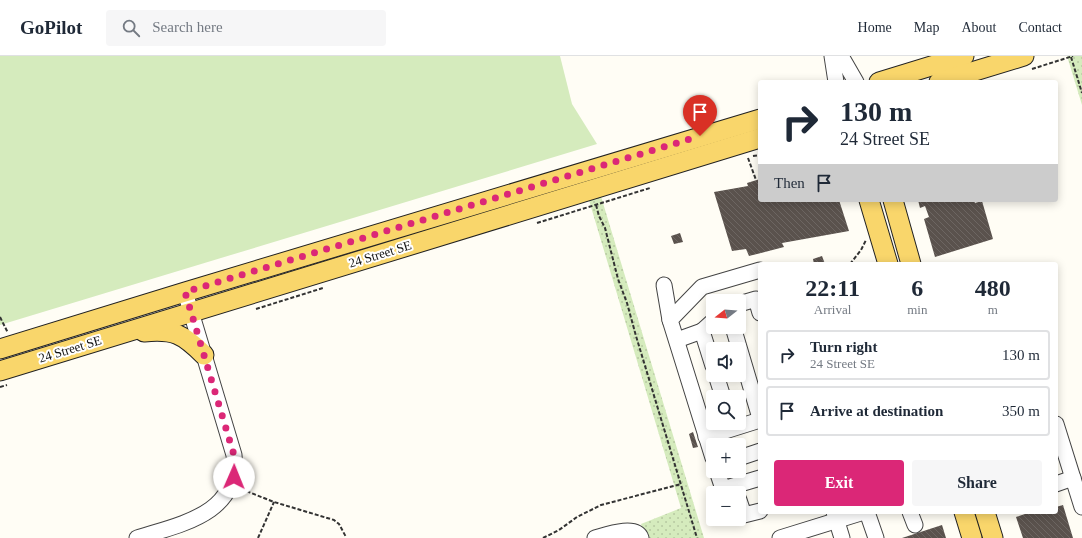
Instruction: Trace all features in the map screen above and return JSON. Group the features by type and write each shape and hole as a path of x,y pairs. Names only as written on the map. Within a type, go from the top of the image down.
{"main road":[{"path":"886,80 964,56"},
{"path":"946,80 1024,56"},
{"name":"24 Street SE","path":"0,349 758,120"},
{"name":"24 Street SE","path":"6,377 121,334 190,312 758,139"},
{"path":"871,202 887,262"},
{"path":"894,202 910,262"},
{"path":"121,334 149,331 179,334 190,340 204,355"},
{"path":"965,514 972,538"},
{"path":"986,514 993,538"}],"street":[{"path":"832,56 836,80"},
{"path":"841,56 855,80"},
{"path":"670,320 702,287 758,271"},
{"path":"664,285 670,320 706,437 723,430"},
{"path":"137,538 176,526 212,509 228,490 235,468 234,455 185,292"},
{"path":"746,302 756,299 758,306"},
{"path":"677,340 702,331 706,327"},
{"path":"702,331 706,344"},
{"path":"735,334 758,412"},
{"path":"746,422 758,420"},
{"path":"1058,438 1060,451 1073,478 1082,508"},
{"path":"746,456 758,452"},
{"path":"1058,483 1073,478"},
{"path":"746,487 758,479"},
{"path":"746,514 758,511"},
{"path":"780,538 835,516 850,514"},
{"path":"867,514 876,538"},
{"path":"835,516 842,538"},
{"path":"595,538 628,530 640,535 641,538"}],"path":[{"path":"1071,56 1082,93"},
{"path":"748,158 756,180"},
{"path":"596,205 599,216 605,228 618,279 627,303 697,538"},
{"path":"852,262 868,238"},
{"path":"0,387 6,377"},
{"path":"543,538 559,530 577,517 601,505 681,484"},
{"path":"228,490 334,520 339,524 346,537"},
{"path":"258,538 274,502"}],"green space":[{"path":"0,56 560,56 572,104 597,144 0,325"},
{"path":"1067,56 1082,56 1082,105"},
{"path":"600,193 704,538 646,538 641,524 681,508 588,197"}],"building":[{"path":"758,180 758,202 840,202 849,231 782,243 784,247 749,256 746,249 732,251 714,192 748,186 747,183"},
{"path":"918,202 982,202 993,239 935,257 924,219 929,217 925,206 920,208"},
{"path":"680,233 683,242 674,244 671,236"},
{"path":"822,256 824,262 814,262 813,259"},
{"path":"693,432 698,447 693,448 689,434"},
{"path":"1063,505 1073,538 1023,538 1016,517 1025,514 1058,514 1058,506"},
{"path":"942,525 946,538 902,538"}],"route":[{"path":"234,477 234,455 185,292 700,136"}]}
